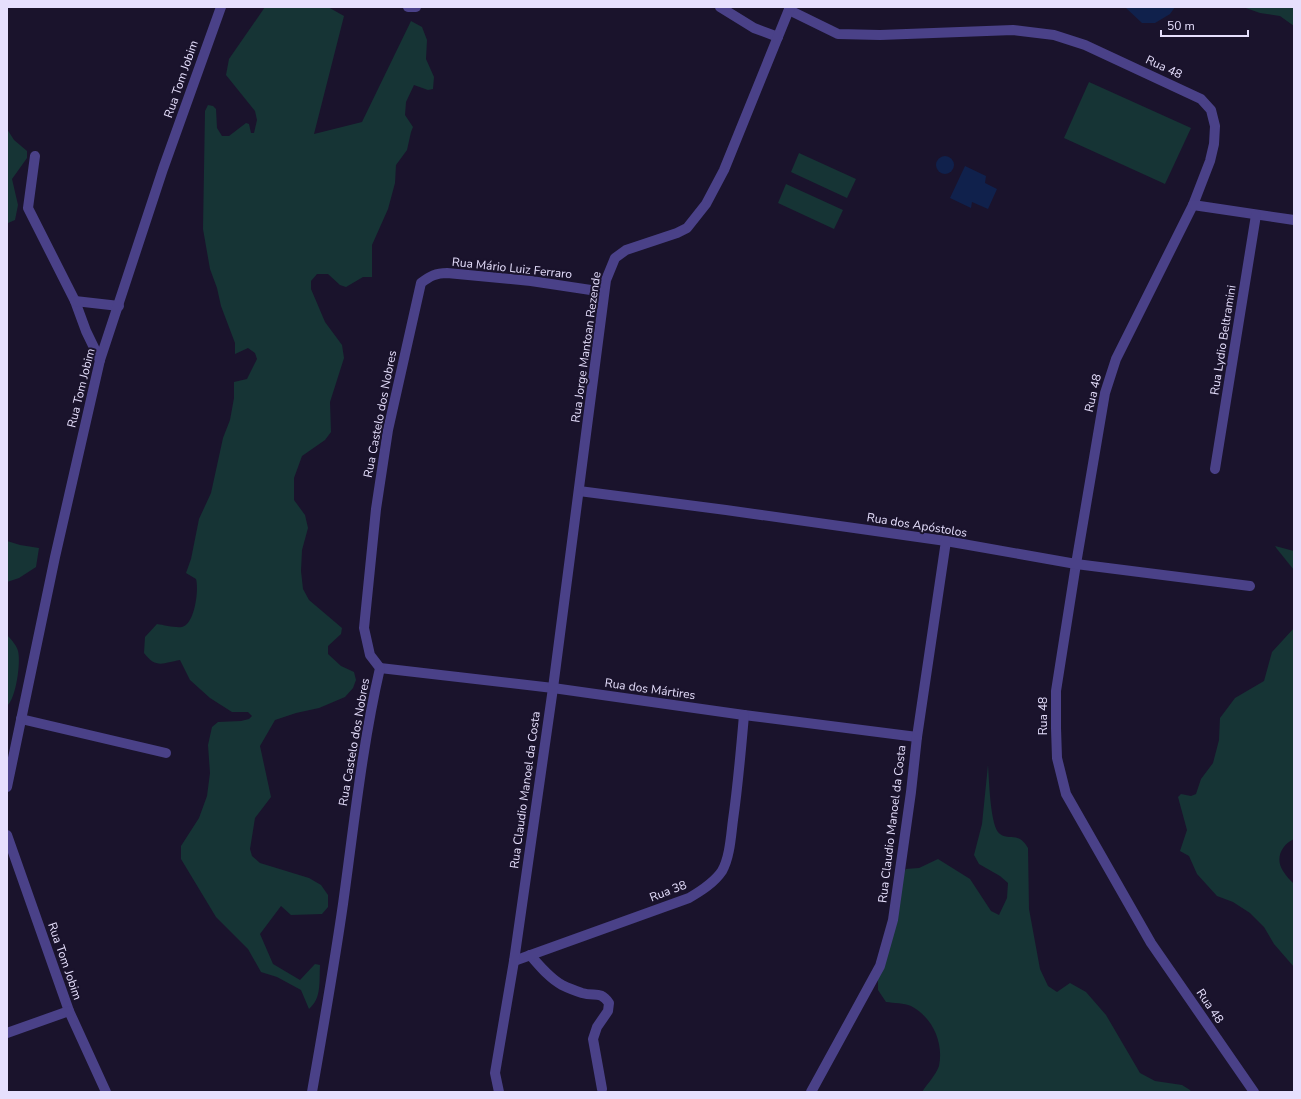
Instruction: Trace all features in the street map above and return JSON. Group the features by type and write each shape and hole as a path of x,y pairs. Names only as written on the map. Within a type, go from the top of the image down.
{"street":[{"name":"Rua Tom Jobim","path":"7,787 55,557 100,360 163,169 221,7"},
{"path":"408,7 416,7"},
{"path":"720,7 754,28 778,37"},
{"name":"Rua Jorge Mantoan Rezende","path":"579,491 604,292 606,280 615,258 626,250 687,228 706,204 724,170 790,9"},
{"name":"Rua 48","path":"790,9 838,34 1013,30 1054,35 1085,44 1201,99 1211,110 1215,126 1214,144 1210,161 1192,205 1116,359 1109,379 1102,408 1056,691 1057,758 1066,794 1151,943 1254,1092"},
{"path":"35,156 28,208 75,301 86,332 100,360"},
{"path":"1192,205 1294,220"},
{"name":"Rua Lydio Beltramini","path":"1215,469 1256,215"},
{"name":"Rua Mário Luiz Ferraro","path":"420,283 438,273 447,273 531,281 604,292"},
{"name":"Rua Castelo dos Nobres","path":"312,1092 341,914 363,754 380,668 370,655 364,628 376,509 388,430 420,283"},
{"path":"75,301 119,306"},
{"name":"Rua dos Apóstolos","path":"579,491 946,541 1076,564 1250,586"},
{"name":"Rua Claudio Manoel da Costa","path":"499,1092 495,1073 514,961 553,688 579,491"},
{"name":"Rua Claudio Manoel da Costa","path":"811,1092 880,966 893,920 912,792 917,737 946,541"},
{"name":"Rua dos Mártires","path":"380,668 553,688 744,715 917,737"},
{"name":"Rua 38","path":"514,961 689,898 703,890 714,880 722,870 730,848 739,777 744,715"},
{"path":"21,719 166,753"},
{"name":"Rua Tom Jobim","path":"7,835 69,1011 106,1092"},
{"path":"530,955 543,970 561,984 583,993 599,994 605,997 609,1003 608,1011 597,1027 593,1039 602,1089"},
{"path":"7,1033 69,1011"},
{"path":"490,1092 495,1073"}],"green space":[{"path":"265,7 328,7 344,16 314,134 362,122 411,21 422,27 427,40 426,59 434,77 433,89 428,90 414,85 406,102 405,115 413,127 407,150 396,165 395,183 388,209 372,245 372,277 363,277 346,287 340,285 328,274 317,274 311,281 311,289 325,322 342,345 344,358 330,402 331,432 325,440 302,456 294,478 294,500 305,515 308,528 302,550 301,571 303,589 309,600 342,628 341,634 328,646 328,654 341,666 354,672 356,680 353,688 345,697 319,708 296,713 275,720 260,746 271,797 255,818 250,849 252,856 260,863 309,878 321,885 328,895 328,907 322,914 291,915 281,906 260,934 273,964 300,980 315,964 320,965 320,983 318,994 313,1005 309,1009 301,990 277,977 261,972 248,949 216,917 181,859 181,846 199,818 207,796 210,773 208,745 212,727 218,722 241,721 249,719 252,716 248,712 232,712 210,698 190,680 180,660 160,664 152,661 144,653 145,637 157,624 182,627 190,620 193,613 197,584 196,579 186,573 191,559 199,519 211,493 223,438 230,420 234,398 234,382 247,379 257,359 255,353 248,348 235,354 235,343 221,306 217,288 210,269 203,229 205,111 208,105 213,106 216,109 217,128 222,136 229,136 246,123 249,124 251,133 254,133 257,120 255,111 226,75 229,59"},
{"path":"1243,7 1294,7 1294,26 1280,16 1260,13"},
{"path":"1089,82 1191,128 1165,184 1064,138"},
{"path":"7,129 14,140 27,151 27,158 12,179 18,205 15,220 8,223"},
{"path":"799,153 856,179 847,198 791,172"},
{"path":"786,184 843,210 834,229 778,203"},
{"path":"7,541 39,548 36,567 19,578 7,582"},
{"path":"1275,546 1294,551 1294,570 1277,549"},
{"path":"1294,628 1294,839 1283,849 1280,862 1284,873 1294,884 1294,967 1274,944 1264,927 1250,913 1233,902 1217,896 1197,874 1189,856 1180,851 1187,830 1178,797 1181,794 1191,796 1196,794 1201,779 1213,763 1219,740 1220,718 1235,698 1264,681 1272,652"},
{"path":"7,635 17,649 19,663 13,696 7,706"},
{"path":"988,765 992,813 997,830 1004,836 1021,840 1028,848 1029,909 1040,969 1048,986 1057,992 1070,983 1086,992 1106,1015 1140,1073 1155,1081 1182,1085 1191,1092 922,1092 934,1076 939,1066 940,1048 938,1039 930,1023 911,1006 886,1002 878,990 878,968 900,877 906,869 919,868 938,859 970,879 991,911 999,915 1007,898 1008,883 1000,876 979,864 974,855 982,824"}],"water":[{"path":"1125,7 1175,7 1170,14 1155,23 1142,23"},
{"path":"941,156 949,156 954,161 952,172 949,174 941,174 936,169 936,161"},
{"path":"965,166 986,176 985,183 997,189 988,209 972,202 971,208 950,198"}]}
